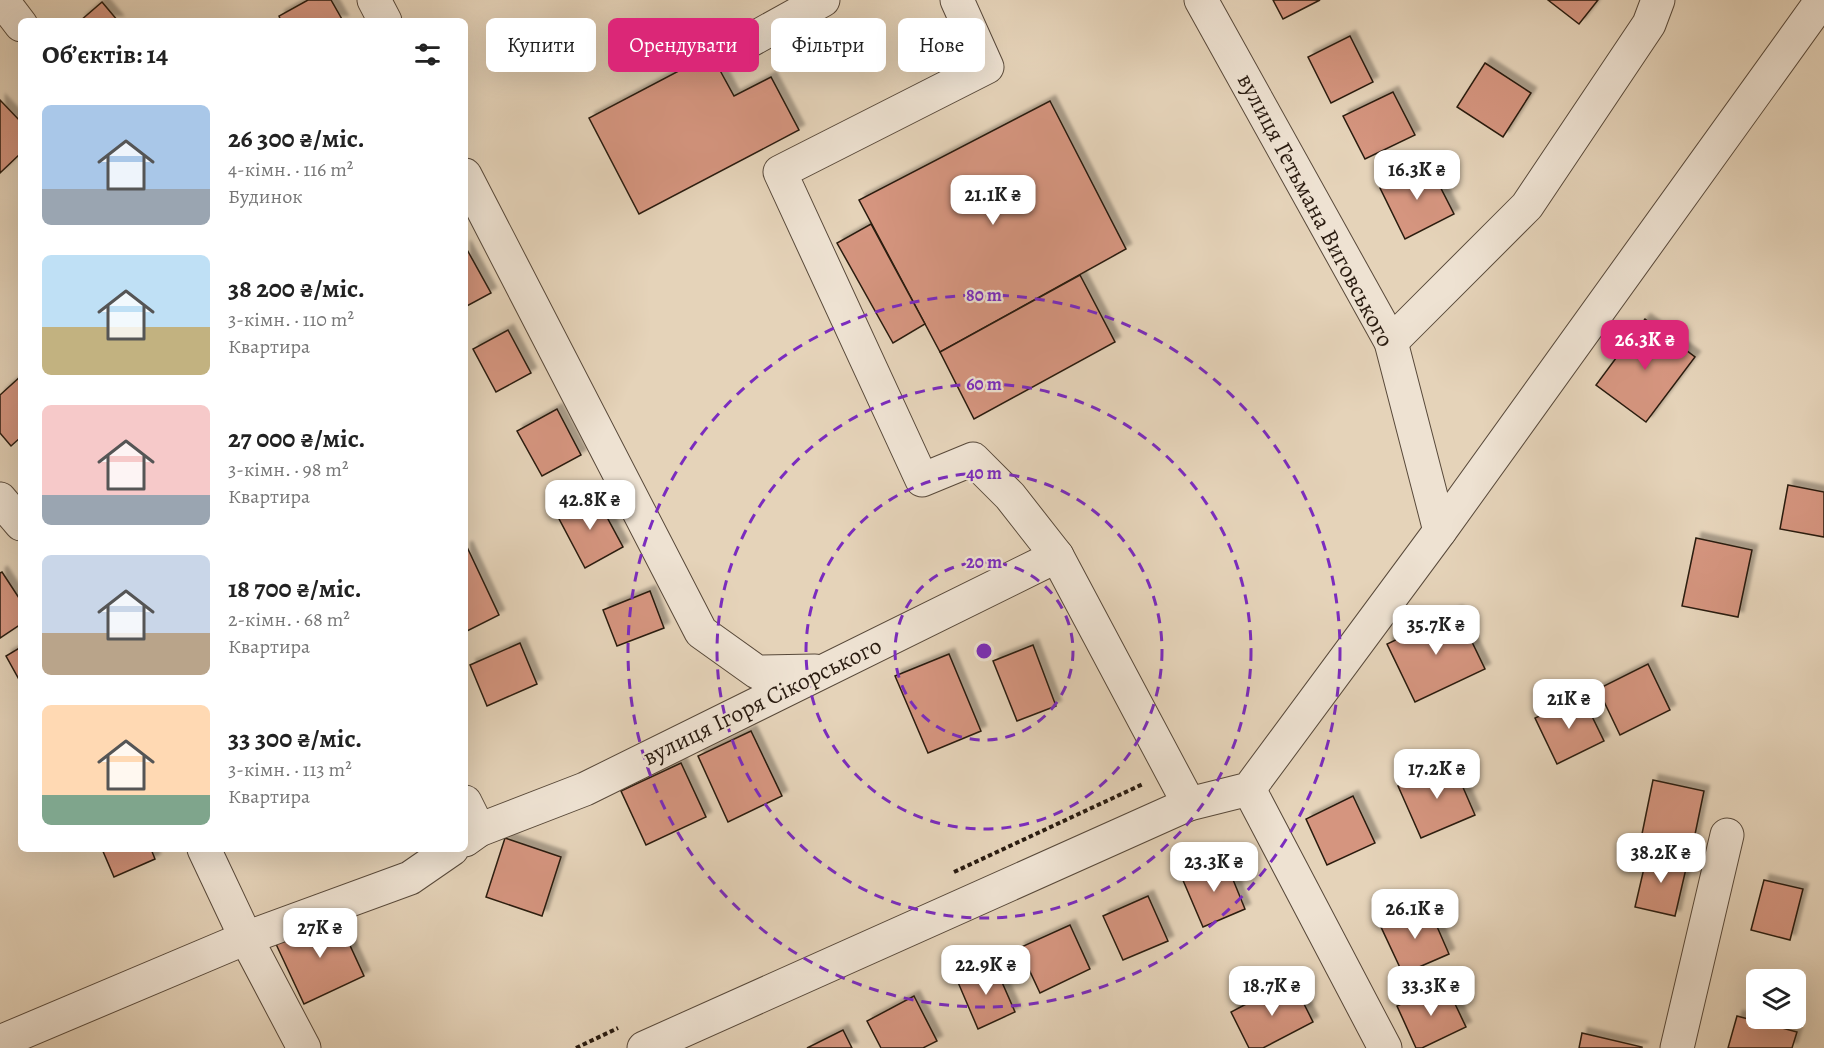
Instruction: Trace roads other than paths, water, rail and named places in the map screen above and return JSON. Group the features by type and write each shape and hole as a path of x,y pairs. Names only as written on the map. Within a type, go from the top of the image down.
{"street":[{"path":"2,0 18,21"},
{"path":"374,0 383,18"},
{"path":"759,35 823,0"},
{"path":"957,0 987,67 780,172 922,480 973,459 1010,496 1057,556 1189,804"},
{"name":"вулиця Гетьмана Виговського","path":"1201,0 1391,342 1440,531"},
{"path":"1391,342 1527,206 1649,24 1658,0"},
{"path":"644,1048 1189,804 1249,789 1440,531 1822,0"},
{"path":"468,181 701,632 757,672 823,671"},
{"path":"0,499 18,521"},
{"name":"вулиця Ігоря Сікорського","path":"470,824 585,789 1057,556"},
{"path":"1249,789 1385,1048"},
{"path":"1677,1048 1727,835"},
{"path":"205,852 246,938 304,1048"},
{"path":"0,1042 246,938 410,878 448,852"}]}
